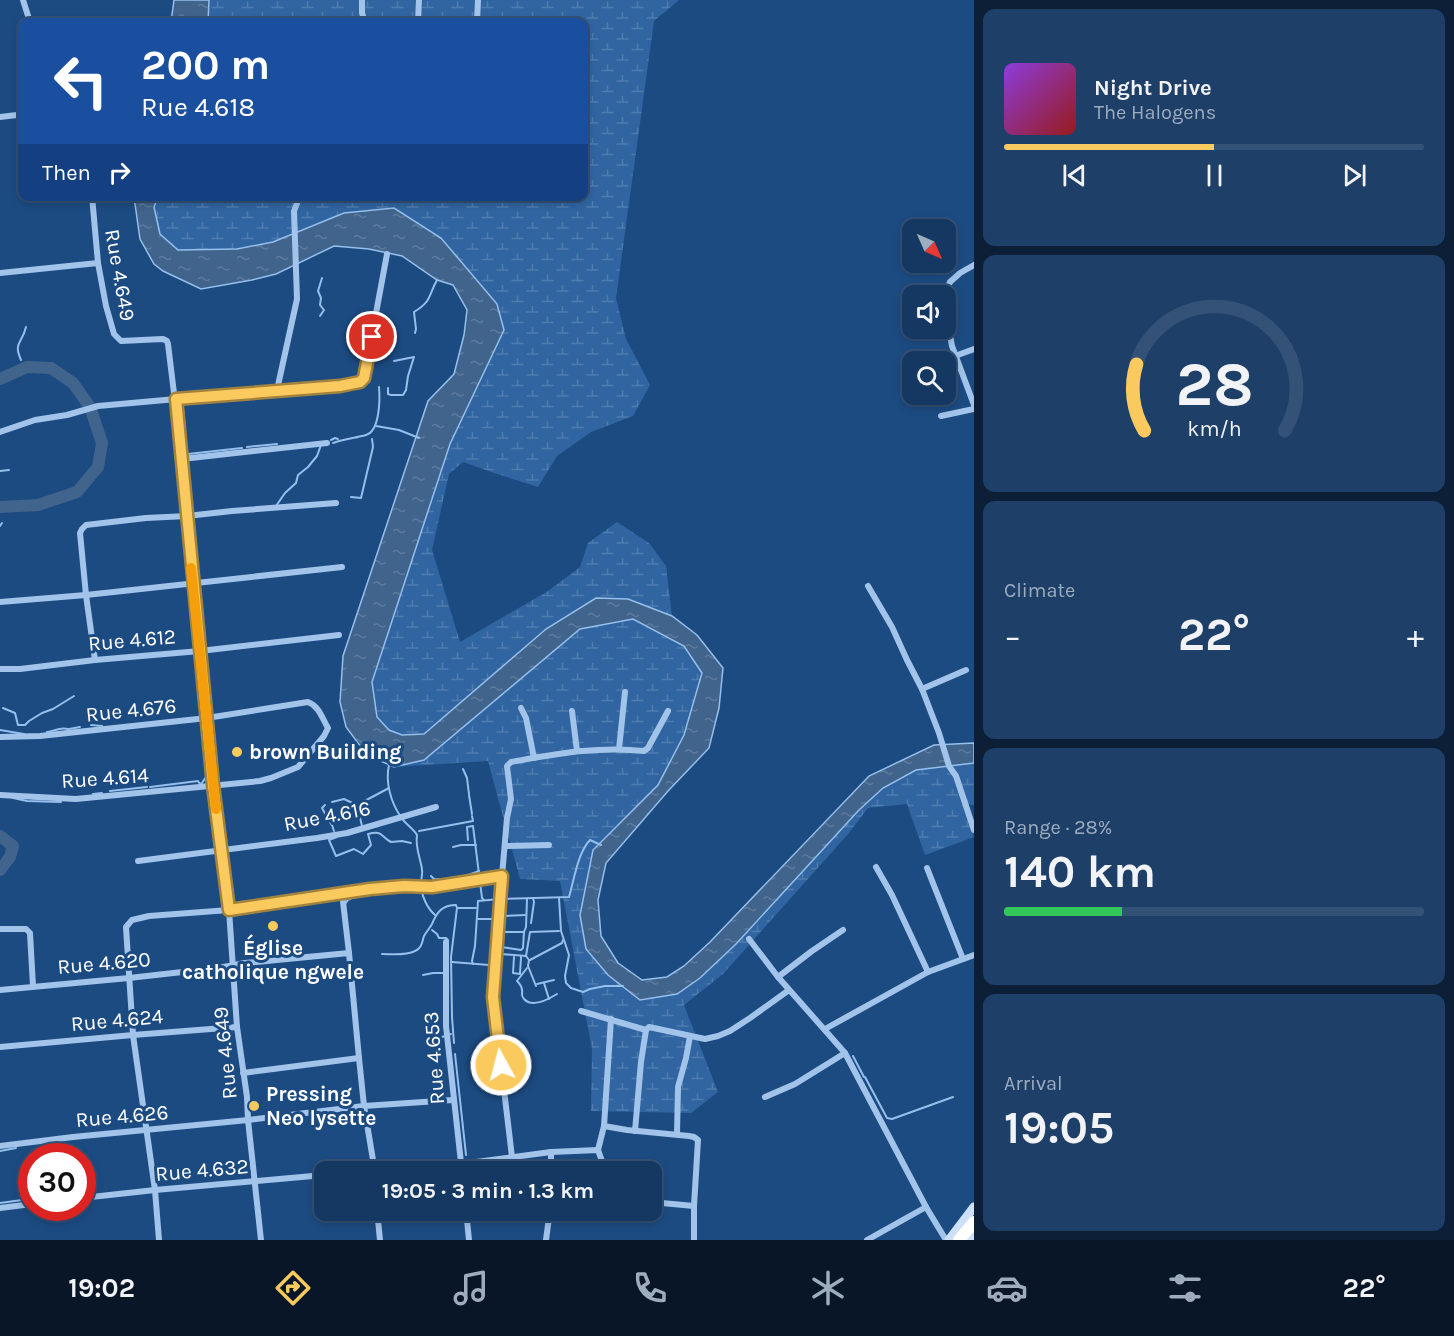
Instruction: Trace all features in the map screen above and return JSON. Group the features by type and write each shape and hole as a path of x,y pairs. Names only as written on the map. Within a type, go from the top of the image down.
{"highway":[{"path":"959,1240 974,1222"}],"main road":[{"path":"947,1240 974,1207"},
{"path":"970,1240 974,1235"}],"street":[{"path":"23,0 29,18"},
{"path":"363,0 364,18"},
{"path":"418,18 419,0"},
{"path":"477,18 478,0"},
{"path":"0,117 18,116"},
{"name":"Rue 4.649","path":"92,201 98,263 114,334 125,342 163,339 168,344 176,399 213,785 229,910 237,1027 248,1103 261,1240"},
{"path":"277,390 297,299 294,211 298,201"},
{"path":"0,432 35,420 98,406 340,386 363,381 387,254"},
{"path":"0,273 98,263"},
{"path":"954,351 948,324 947,289 950,282 960,273 974,265"},
{"path":"956,356 974,349"},
{"path":"941,416 974,407 956,359"},
{"path":"182,459 327,443"},
{"path":"95,660 80,533 86,525 336,503"},
{"path":"0,602 342,567"},
{"path":"868,586 892,627 922,689 974,830"},
{"name":"Rue 4.612","path":"0,669 200,651 339,635"},
{"path":"922,689 966,670"},
{"path":"619,749 625,692"},
{"name":"Rue 4.676","path":"0,737 40,736 207,718 308,702 314,704 328,728 327,733 302,763 291,770 260,781 213,785"},
{"path":"521,708 526,718 534,758"},
{"path":"572,711 577,751"},
{"path":"512,1157 493,997 507,818 511,799 507,766 511,762 577,751 619,749 644,752 668,711"},
{"name":"Rue 4.614","path":"0,795 76,799 213,785"},
{"name":"Rue 4.616","path":"138,861 347,833 436,807"},
{"path":"505,846 549,845"},
{"path":"876,867 892,895 928,972"},
{"path":"927,868 963,959"},
{"path":"159,1240 155,1190 133,1035 126,927 132,920 160,915 229,910 404,886 432,887 502,876"},
{"path":"342,893 358,1058 373,1161"},
{"path":"0,929 26,929 30,933 33,986"},
{"path":"778,977 843,930"},
{"path":"749,939 778,977 844,1053 926,1207 947,1240"},
{"name":"Rue 4.653","path":"446,942 446,1026 461,1161"},
{"name":"Rue 4.620","path":"0,990 349,953"},
{"path":"825,1029 928,972 974,955"},
{"path":"581,1011 646,1030 649,1027 705,1039 726,1033 789,990"},
{"path":"601,1161 598,1150 604,1126 611,1019"},
{"name":"Rue 4.624","path":"0,1047 237,1027"},
{"path":"635,1131 646,1030"},
{"path":"677,1134 678,1087 690,1036"},
{"path":"765,1097 795,1084 844,1053"},
{"path":"243,1072 358,1058"},
{"name":"Rue 4.626","path":"0,1146 364,1107 453,1100"},
{"path":"604,1126 677,1134 698,1140 694,1240"},
{"path":"483,1161 551,1152 598,1150"},
{"path":"551,1152 551,1161"},
{"name":"Rue 4.632","path":"96,1196 314,1176"},
{"path":"662,1203 694,1206"},
{"path":"0,1208 18,1206"},
{"path":"867,1240 926,1207"},
{"path":"378,1221 380,1240"},
{"path":"467,1221 469,1240"},
{"path":"546,1240 549,1221"}],"green space":[{"path":"209,0 679,0 654,21 616,298 626,339 650,385 633,416 591,432 557,456 538,487 463,462 449,474 432,550 460,642 548,591 580,567 588,543 617,522 649,543 666,566 672,616 628,599 546,629 424,734 402,735 389,730 377,717 372,682 450,444 504,330 497,304 344,213 273,242 237,249 178,250 160,234 154,207 156,201 588,201 588,18 208,18"},
{"path":"633,619 684,646 702,673 684,735 658,785 593,850 580,915 640,1000 700,978 736,944 859,810 883,788 916,770 974,763 974,805 966,804 974,837 925,855 907,804 868,808 849,833 723,974 684,1005 718,1092 691,1113 591,1111 592,1049 560,881 520,879 488,761 394,767 424,760 580,629"}],"water":[{"path":"174,0 209,0 208,18 172,18"},
{"path":"135,201 156,201 154,207 160,234 178,250 237,249 273,242 344,213 394,208 441,238 497,304 504,330 450,444 372,682 377,717 389,730 402,735 424,734 546,629 596,598 628,599 672,616 697,635 723,668 719,708 709,748 668,791 606,863 598,900 601,936 618,963 642,980 667,977 684,966 710,942 869,776 934,745 974,743 974,763 916,770 883,788 859,810 736,944 700,978 677,994 640,1000 608,975 586,949 580,915 593,850 658,785 684,735 702,673 684,646 633,619 580,629 424,760 394,767 367,755 346,727 340,702 343,656 428,401 454,374 464,335 467,310 453,285 437,280 402,256 369,249 334,246 276,274 201,289 163,271 154,264 140,239"}],"waterway":[{"path":"320,316 324,310 320,305 321,298 318,291 322,278"},
{"path":"415,333 414,312 427,301 437,280"},
{"path":"21,360 18,346 26,327"},
{"path":"394,361 414,357 406,390"},
{"path":"0,379 27,367 51,368 73,383 90,407 102,443 98,467 77,492 38,505 0,507"},
{"path":"333,443 371,432 377,421 379,387"},
{"path":"388,388 388,394 391,395 403,395 406,390"},
{"path":"183,409 185,428"},
{"path":"376,426 399,430 419,438"},
{"path":"331,440 338,439"},
{"path":"351,497 361,498 373,447 372,439"},
{"path":"247,447 277,444"},
{"path":"276,506 296,483 298,475 317,456 321,445"},
{"path":"188,454 242,448"},
{"path":"0,471 9,470"},
{"path":"3,708 15,713 18,725 25,725 74,696"},
{"path":"91,725 102,726"},
{"path":"69,729 80,727"},
{"path":"47,732 68,729"},
{"path":"0,730 24,734"},
{"path":"150,787 198,781 200,784 208,774 208,763"},
{"path":"389,765 388,785 392,799 397,811 417,835 422,871 422,892 427,905 435,915"},
{"path":"463,769 469,794"},
{"path":"110,791 147,787"},
{"path":"357,805 389,788"},
{"path":"93,794 102,793"},
{"path":"469,795 472,814"},
{"path":"13,798 27,801 61,802"},
{"path":"332,802 344,799 357,805 362,826"},
{"path":"325,805 322,808 331,824"},
{"path":"419,831 473,821 472,816"},
{"path":"332,825 334,831"},
{"path":"468,840 467,827 473,826 484,900"},
{"path":"337,837 329,840 336,856 354,849 363,854 371,845 368,834 373,833 379,833 391,842 411,843"},
{"path":"0,836 13,846 10,857 0,870"},
{"path":"473,964 478,901 569,897 579,859 586,845 590,840 601,845"},
{"path":"453,847 476,845"},
{"path":"431,876 434,879 451,878 479,871"},
{"path":"345,904 348,900 361,896 420,890"},
{"path":"531,923 533,898"},
{"path":"559,898 561,931 569,955 566,983 571,988 583,992 605,986 623,986"},
{"path":"505,899 502,911 501,954 526,956 536,986"},
{"path":"501,947 521,950 523,948 527,899"},
{"path":"382,954 403,954 417,950 436,916 444,908 451,905 456,905 457,908 476,908"},
{"path":"454,1043 451,957 457,908"},
{"path":"502,916 525,915"},
{"path":"478,919 496,919"},
{"path":"432,930 439,938 448,940"},
{"path":"526,956 530,932 559,931"},
{"path":"501,932 524,932"},
{"path":"530,960 562,943 563,940"},
{"path":"514,957 513,973 520,974 521,957"},
{"path":"452,962 493,964"},
{"path":"527,968 517,981 527,1002 536,1003 557,994"},
{"path":"423,975 443,973"},
{"path":"537,984 554,980"},
{"path":"544,983 549,999"},
{"path":"426,1041 451,1034"},
{"path":"455,1054 466,1155"},
{"path":"853,1056 864,1077"},
{"path":"865,1077 887,1118 892,1119 953,1097"},
{"path":"0,1151 16,1148"},
{"path":"0,1203 18,1201"}],"slow traffic":[{"path":"191,568 216,809"}],"place":[{"name":"brown Building","path":"237,752"},
{"name":"Église catholique ngwele","path":"273,926"},
{"name":"Pressing Neo lysette","path":"254,1106"}],"route":[{"path":"372,337 364,378 360,382 340,386 176,399 213,785 229,910 370,889 404,886 432,887 502,876 493,997 501,1065"}]}
